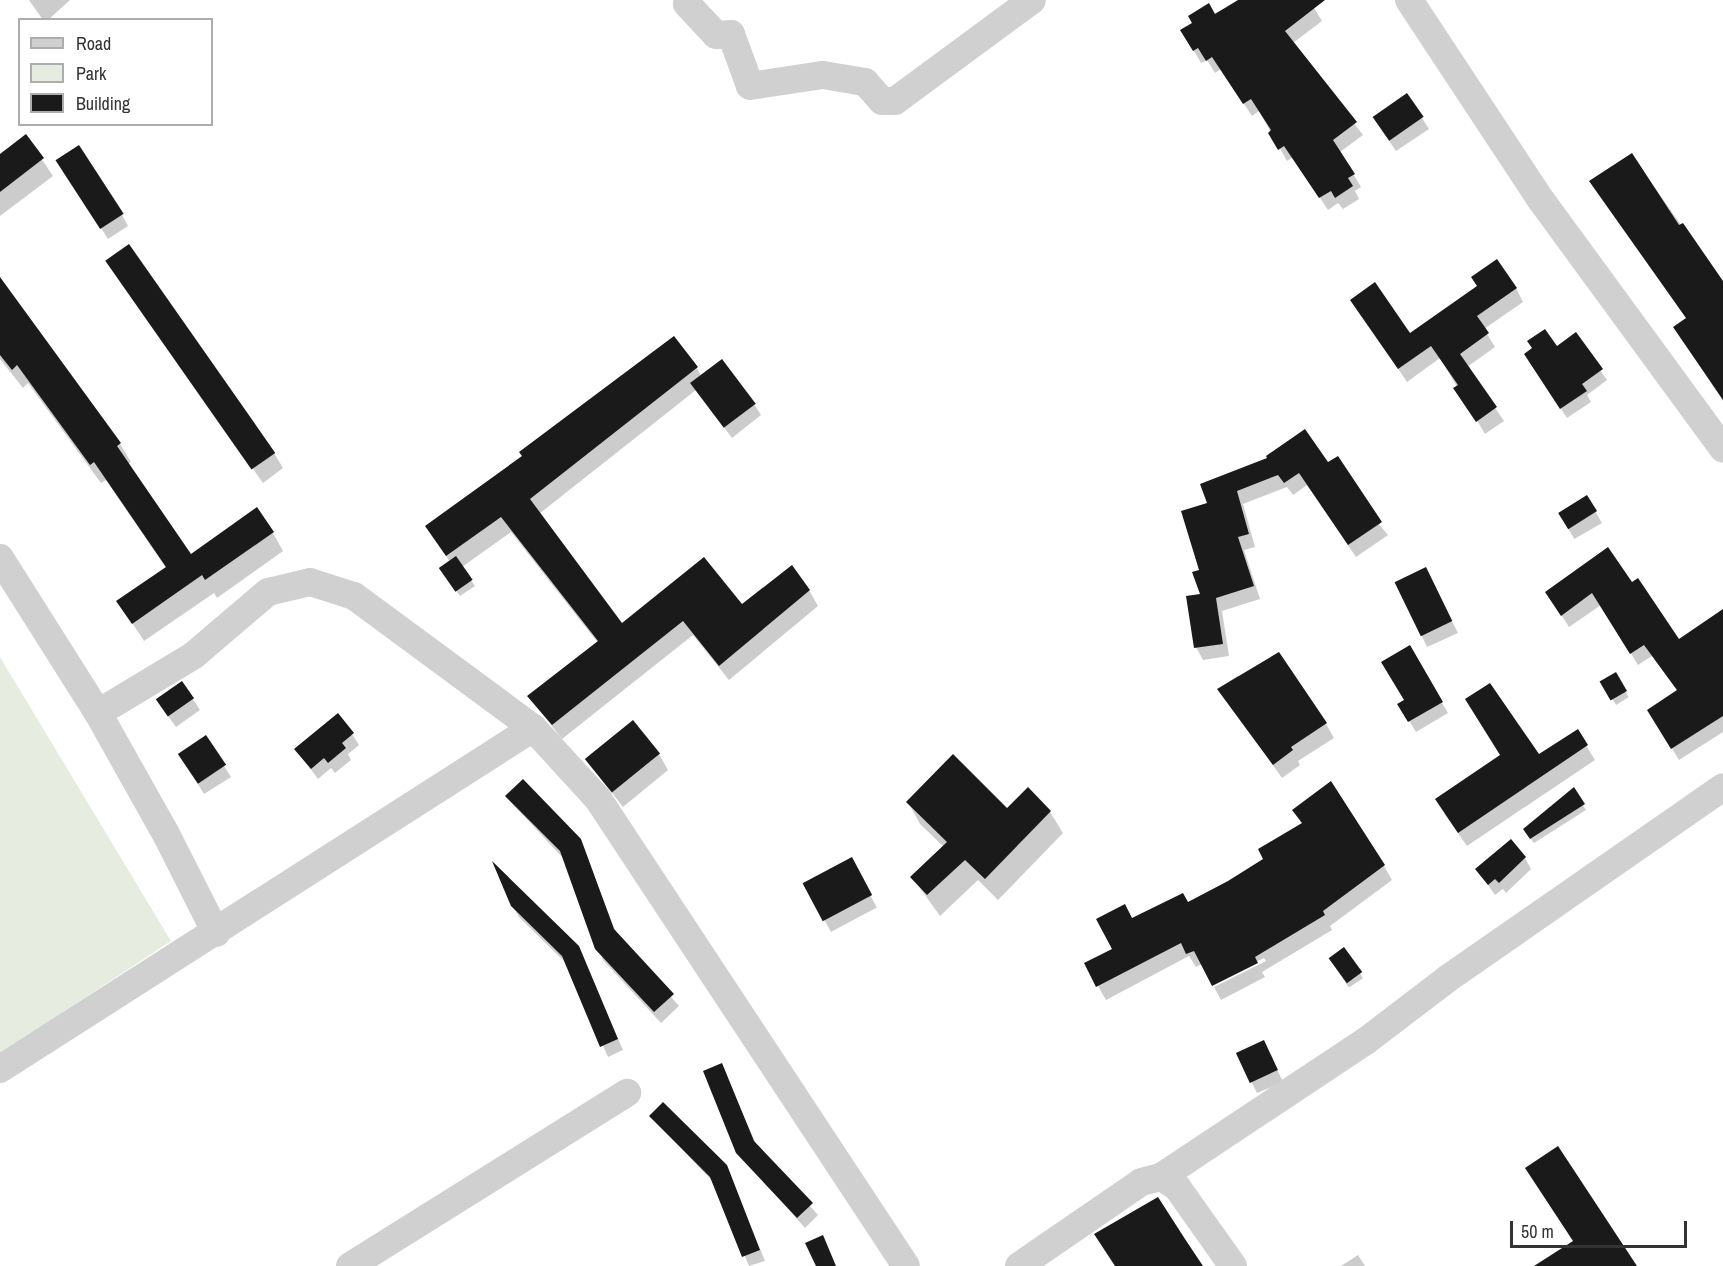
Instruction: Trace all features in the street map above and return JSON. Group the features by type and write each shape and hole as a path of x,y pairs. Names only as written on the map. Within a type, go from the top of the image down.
{"street":[{"path":"687,4 716,35 731,34 750,86 823,75 865,82 882,100 895,101 1032,0"},
{"path":"1409,0 1541,200 1723,450"},
{"path":"0,558 98,712 166,834 216,933"},
{"path":"98,712 194,655 268,592 310,582 354,596 533,728 598,799 906,1266"},
{"path":"0,1069 216,933 533,728"},
{"path":"1019,1266 1141,1182 1161,1177 1366,1041 1456,972 1723,787"},
{"path":"350,1266 627,1093"},
{"path":"1161,1177 1177,1187 1233,1266"}],"green space":[{"path":"0,657 171,941 0,1054"}],"building":[{"path":"1238,0 1325,0 1285,31 1357,122 1333,140 1355,174 1348,178 1353,186 1335,198 1331,191 1319,198 1284,146 1278,150 1268,133 1271,130 1251,99 1243,104 1212,57 1206,61 1198,48 1193,51 1180,30 1192,23 1188,16 1209,3 1215,14"},
{"path":"1407,93 1424,117 1389,141 1373,117"},
{"path":"26,134 44,158 0,192 0,154"},
{"path":"79,145 124,214 100,229 56,160"},
{"path":"1632,153 1679,225 1683,223 1723,281 1723,400 1673,327 1686,318 1589,181"},
{"path":"129,244 275,453 252,470 105,261"},
{"path":"1497,259 1517,288 1477,316 1489,333 1460,354 1497,407 1476,422 1453,388 1458,385 1431,346 1398,369 1350,300 1375,282 1410,333 1477,286 1471,277"},
{"path":"0,277 121,443 117,446 191,554 257,507 274,532 205,580 202,575 132,624 116,601 166,567 94,462 90,465 17,365 12,370 0,355"},
{"path":"1545,329 1557,346 1576,332 1603,369 1582,384 1587,391 1560,409 1524,354 1532,348 1527,341"},
{"path":"674,336 698,367 530,499 622,623 704,557 742,604 792,565 810,590 719,666 683,621 552,725 527,696 598,641 501,517 446,556 425,526 522,456 519,452"},
{"path":"722,359 756,404 724,428 690,383"},
{"path":"1305,429 1328,462 1338,456 1382,522 1348,545 1299,473 1284,483 1278,475 1237,491 1249,534 1238,537 1254,586 1216,598 1223,644 1194,648 1186,596 1200,594 1192,572 1199,570 1181,511 1207,503 1200,484 1267,458 1266,456"},
{"path":"1587,495 1597,511 1568,529 1558,513"},
{"path":"1608,547 1632,582 1638,578 1679,639 1723,609 1723,716 1671,749 1647,710 1677,690 1644,645 1630,654 1592,593 1561,616 1545,592"},
{"path":"456,556 473,580 455,592 439,568"},
{"path":"1426,567 1452,621 1421,636 1395,582"},
{"path":"1410,645 1443,702 1408,722 1397,704 1404,700 1381,662"},
{"path":"1279,652 1327,723 1291,747 1293,750 1273,765 1217,689"},
{"path":"1616,672 1627,691 1611,701 1600,682"},
{"path":"182,681 194,698 168,717 156,699"},
{"path":"1490,683 1539,754 1578,729 1588,745 1458,833 1435,799 1500,755 1465,699"},
{"path":"338,713 354,733 342,743 346,748 328,763 324,758 311,769 294,749"},
{"path":"633,720 660,753 612,792 585,759"},
{"path":"206,735 226,765 198,784 178,754"},
{"path":"953,754 1007,808 1028,787 1051,811 985,879 965,860 927,895 910,877 947,842 906,802"},
{"path":"523,779 581,839 614,929 674,994 654,1012 595,949 560,851 505,796"},
{"path":"1331,781 1385,865 1323,911 1325,915 1255,957 1258,963 1212,986 1194,951 1186,954 1181,943 1096,987 1084,963 1112,949 1096,919 1125,904 1132,918 1183,893 1188,902 1228,881 1263,859 1258,849 1302,823 1292,810"},
{"path":"1574,787 1585,804 1530,839 1523,829"},
{"path":"1511,839 1526,857 1499,883 1495,879 1488,885 1475,869"},
{"path":"852,857 872,895 823,921 803,883"},
{"path":"492,861 579,946 618,1039 600,1047 562,956 511,906"},
{"path":"1344,947 1362,972 1347,983 1329,958"},
{"path":"1264,1040 1278,1070 1250,1083 1236,1053"},
{"path":"722,1063 754,1141 813,1203 797,1218 736,1153 703,1071"},
{"path":"663,1102 727,1165 760,1250 742,1257 710,1177 649,1116"},
{"path":"1558,1146 1637,1266 1534,1266 1573,1241 1525,1168"},
{"path":"1158,1197 1203,1266 1115,1266 1094,1234"},
{"path":"823,1235 836,1266 816,1266 805,1243"}]}
